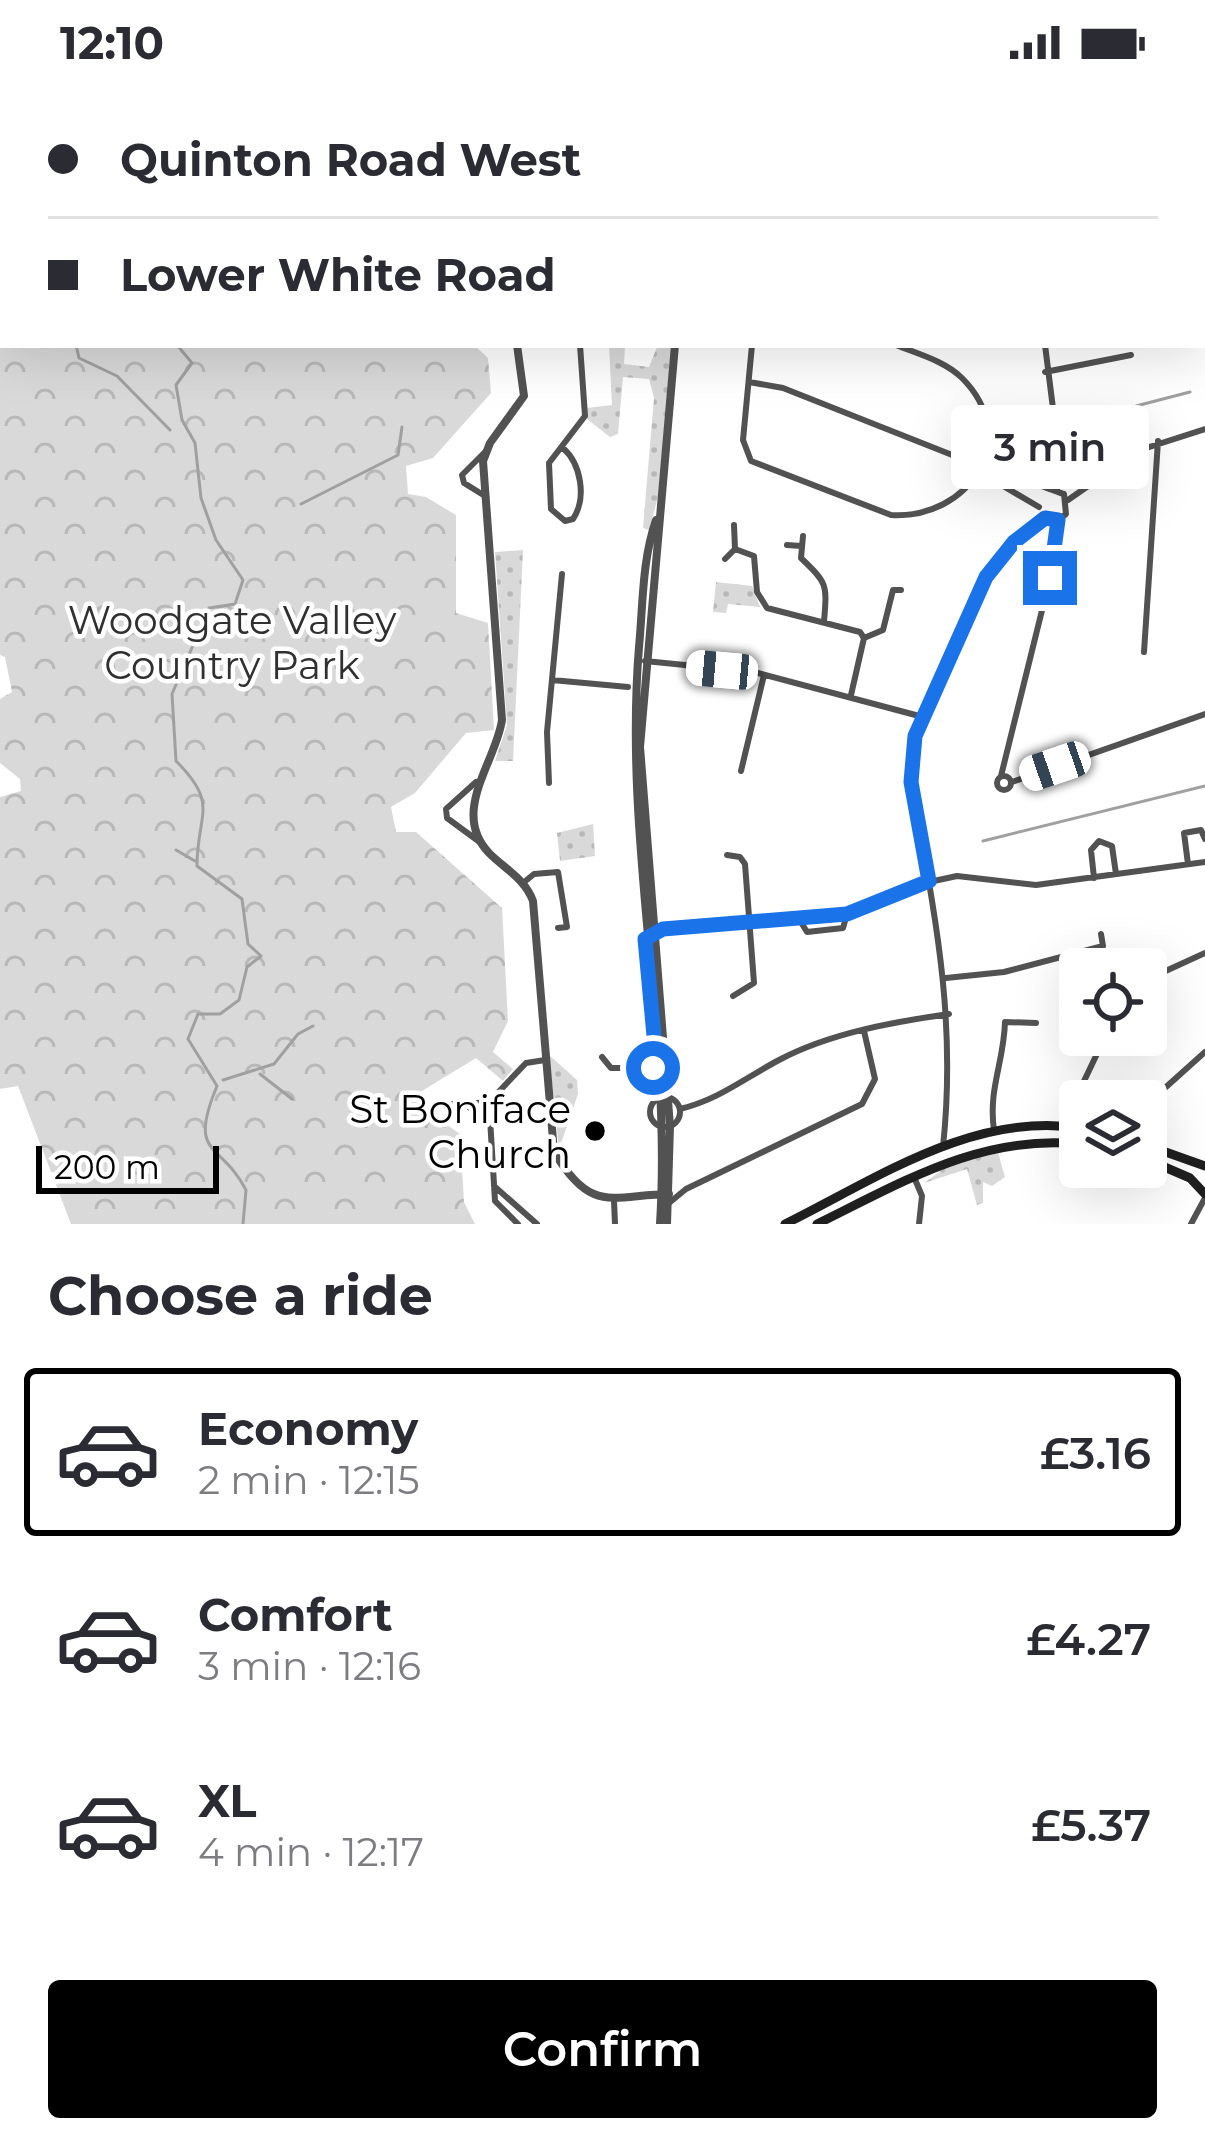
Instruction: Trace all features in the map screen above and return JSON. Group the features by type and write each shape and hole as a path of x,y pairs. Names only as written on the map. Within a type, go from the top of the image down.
{"main road":[{"path":"817,1224 914,1177 957,1144 994,1130 1059,1125"},
{"path":"785,1224 945,1141 1059,1144"},
{"path":"1167,1153 1205,1167 1198,1184"},
{"path":"1167,1169 1198,1184 1205,1196"}],"street":[{"path":"862,84 874,84"},
{"path":"485,496 464,483 462,475 521,404 517,348"},
{"path":"563,448 577,466 581,504 574,519 565,521 551,509 547,472 563,448 586,416 580,348"},
{"path":"648,921 634,793 635,699 675,348"},
{"path":"752,348 743,440 751,461 891,515 924,514 947,506 983,467"},
{"path":"904,348 944,364 976,395 987,428 983,467 988,477 1039,506 1045,518"},
{"path":"1045,348 1055,422 1057,491 1068,500"},
{"path":"1045,372 1131,355"},
{"path":"748,382 783,388 983,467 996,465 1047,493 1057,491"},
{"path":"1068,500 1158,441 1205,429"},
{"path":"1144,652 1158,441"},
{"path":"484,452 502,720 495,751 476,782 446,809 447,818 524,884 533,901 554,1152 596,1196 614,1201 666,1197 862,1104 875,1079 864,1031"},
{"path":"1039,506 1047,493"},
{"path":"1068,500 1068,511 1058,520 1050,578 1001,776 1012,782 1205,713"},
{"path":"945,1141 949,1119 946,978 911,782 923,717 986,577 1014,542 1045,518 1058,520"},
{"path":"725,559 735,549 734,525"},
{"path":"803,536 801,558 818,571 826,588 824,622"},
{"path":"787,545 800,547"},
{"path":"735,549 746,550 758,563 757,592 767,608 854,628 864,638"},
{"path":"549,783 562,574"},
{"path":"864,638 884,630 893,590 901,590"},
{"path":"851,696 864,638"},
{"path":"640,669 764,675 923,717"},
{"path":"628,687 640,669"},
{"path":"640,669 657,1068 664,1097 680,1109"},
{"path":"741,771 764,675"},
{"path":"552,680 628,687"},
{"path":"628,687 635,699"},
{"path":"635,699 643,688"},
{"path":"476,782 481,843"},
{"path":"1188,864 1184,833 1201,830 1205,839"},
{"path":"1094,878 1091,850 1099,842 1112,846 1116,874"},
{"path":"727,855 740,856 745,864 754,983 733,996"},
{"path":"649,938 663,929 847,914 929,881 978,876 1036,885 1205,862"},
{"path":"524,884 535,874 559,872 567,927 558,928"},
{"path":"799,918 807,932 843,928 847,914"},
{"path":"648,921 663,929"},
{"path":"946,978 1004,972 1103,946 1101,934"},
{"path":"649,938 669,1181 663,1224"},
{"path":"1167,970 1205,953"},
{"path":"666,1197 666,1127 680,1109 720,1096 796,1052 864,1031 949,1014"},
{"path":"994,1130 991,1084 1004,1062 1005,1022 1036,1023"},
{"path":"1167,1086 1205,1052"},
{"path":"602,1057 610,1067 657,1068"},
{"path":"518,1224 496,1204 489,1102 526,1063 545,1060"},
{"path":"664,1097 649,1111 666,1127"},
{"path":"447,1103 489,1102"},
{"path":"465,1104 488,1124"},
{"path":"949,1119 957,1144"},
{"path":"914,1177 922,1196 919,1224"},
{"path":"669,1181 686,1189"},
{"path":"494,1186 537,1224"},
{"path":"1191,1224 1205,1196"},
{"path":"614,1201 615,1224"}],"green space":[{"name":"Woodgate Valley Country Park","path":"0,348 477,348 488,358 491,393 433,458 406,466 408,494 426,497 456,515 456,613 488,623 494,730 466,733 415,793 391,807 396,832 416,832 502,908 508,1021 493,1052 513,1069 503,1081 476,1058 422,1091 423,1108 460,1134 464,1202 475,1224 71,1224 18,1086 0,1089 0,797 21,791 20,779 0,763 0,699 12,692 5,657 0,655"},
{"path":"609,348 625,348 624,364 649,367 657,348 672,348 658,497 649,530 643,528 654,398 649,379 623,377 618,434 610,437 587,419 587,408 612,405"},
{"path":"523,550 513,761 495,761 507,725 495,552"},
{"path":"716,582 752,586 760,607 728,604 726,613 713,612"},
{"path":"593,824 595,856 560,861 557,833"},
{"path":"549,1055 577,1080 578,1094 559,1149"},
{"path":"998,1153 1005,1177 992,1186 983,1182 983,1203 977,1205 967,1169 924,1183 949,1165"}],"waterway":[{"path":"77,348 79,358 117,376 170,430"},
{"path":"180,348 192,363 176,385 182,420 195,443 201,498 216,540 243,580 235,604 209,608 172,694 176,761 202,800 197,866 242,899 248,944 261,956 247,967 239,1000 220,1014 198,1014 188,1039 217,1086 206,1138 246,1190 243,1224"},
{"path":"1082,440 1136,406 1190,392"},
{"path":"301,504 398,455 402,427"},
{"path":"983,841 1205,786"},
{"path":"176,850 195,861"},
{"path":"223,1080 274,1064 298,1034 313,1026"},
{"path":"260,1074 292,1099"}],"place":[{"name":"St Boniface Church","path":"595,1131"}],"route":[{"path":"653,1068 657,1068 645,939 663,929 847,914 929,881 911,782 915,736 986,577 1014,542 1045,518 1058,520 1050,578"}]}
